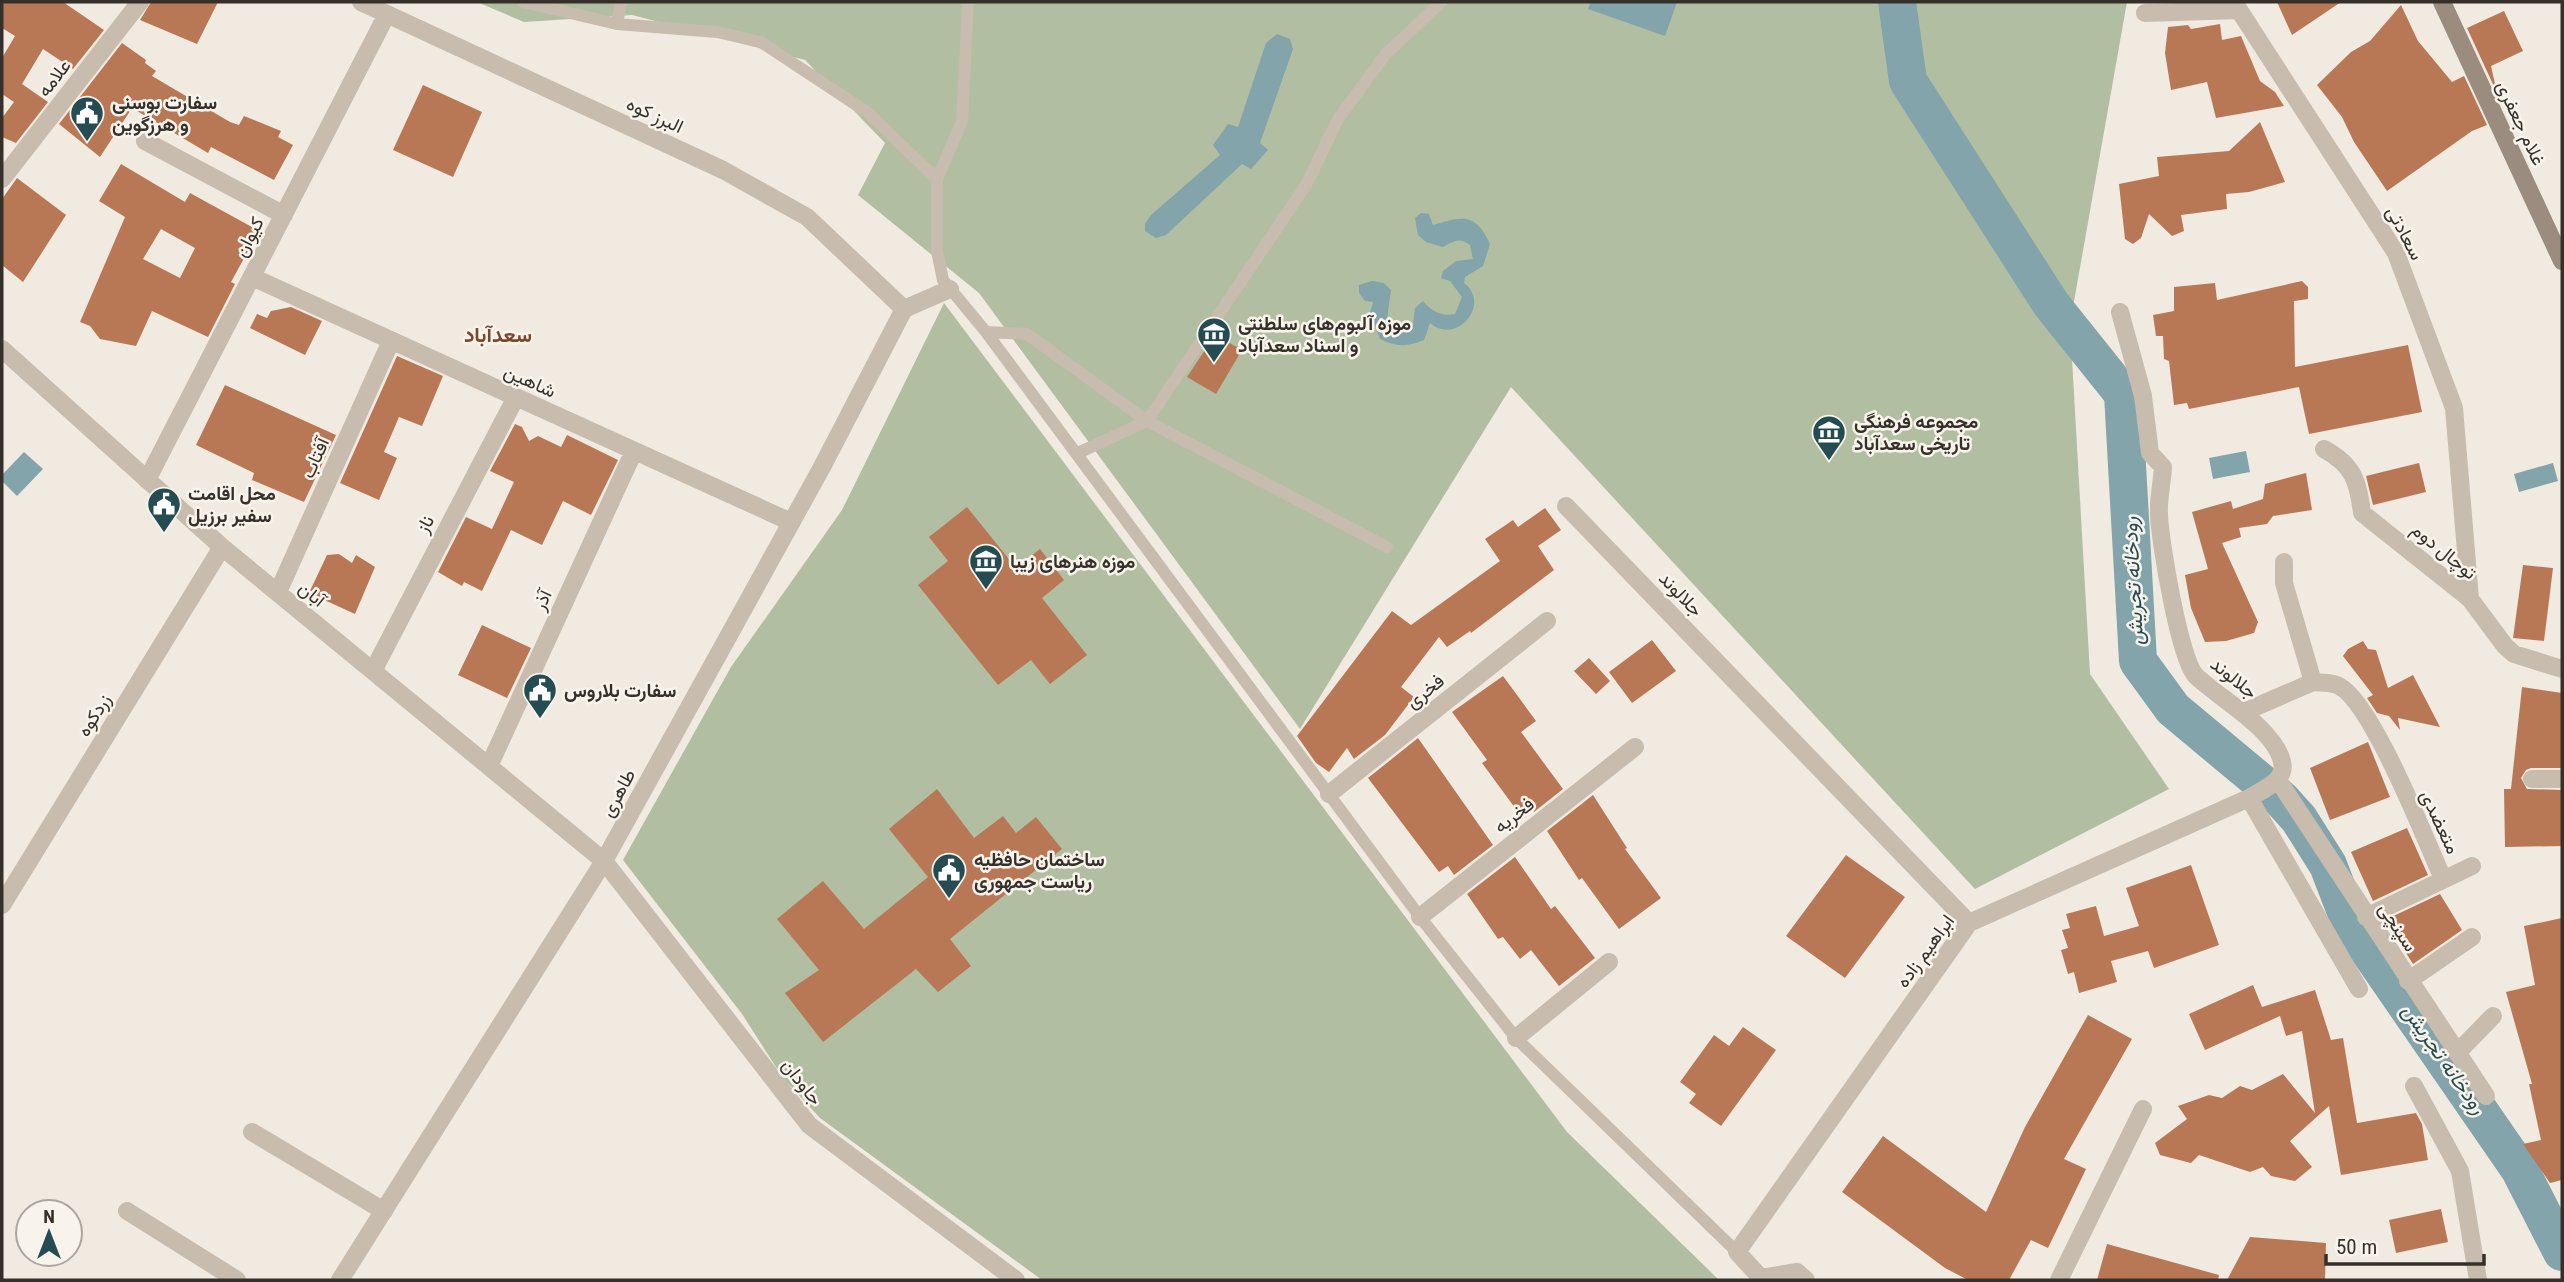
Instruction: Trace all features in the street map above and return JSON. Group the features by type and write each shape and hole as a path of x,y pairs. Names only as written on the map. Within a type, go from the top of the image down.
{"main road":[{"name":"غلام جعفری","path":"2442,2 2562,261"}],"street":[{"name":"علامه","path":"2,179 140,2"},
{"name":"البرز کوه","path":"361,2 723,170 807,217 904,309"},
{"name":"سعادتی","path":"2145,13 2195,6 2239,10 2396,253 2454,408 2470,599"},
{"name":"کیوان","path":"147,480 387,14"},
{"path":"145,141 284,215"},
{"name":"شاهین","path":"251,277 792,522"},
{"path":"904,309 950,289"},
{"name":"طاهری","path":"340,1280 604,861 792,522 904,309"},
{"name":"جلالوند","path":"2120,312 2143,396 2150,453 2163,467 2159,514 2164,562 2185,651 2193,674 2244,712 2277,751 2283,762 2278,780"},
{"name":"آفتاب","path":"278,592 391,341"},
{"name":"آبان","path":"2,349 222,547 604,861"},
{"name":"ناز","path":"373,671 516,397"},
{"name":"توچال دوم","path":"2324,449 2346,461 2359,488 2362,513 2470,599 2514,654 2562,669"},
{"name":"آذر","path":"489,766 634,451"},
{"name":"جلالوند","path":"1566,506 1969,923"},
{"name":"زردکوه","path":"2,905 222,547"},
{"path":"2244,712 2313,681 2284,583 2284,562"},
{"name":"فخری","path":"1329,794 1547,621"},
{"name":"متعضدی","path":"2313,681 2339,686 2360,706 2443,878 2366,916"},
{"name":"فخریه","path":"1420,917 1635,747"},
{"path":"2532,779 2562,779"},
{"path":"2278,780 2249,798 2359,989"},
{"name":"سپنچی","path":"2278,780 2486,1096"},
{"name":"ابراهیم زاده","path":"1737,1252 1969,923 2249,798"},
{"name":"جاودان","path":"604,861 809,1125 1016,1280"},
{"path":"2443,878 2472,866"},
{"path":"2408,981 2472,937"},
{"path":"1516,1038 1609,962"},
{"path":"2457,1053 2493,1016"},
{"path":"2414,1086 2460,1171 2478,1280"},
{"path":"2059,1280 2143,1109"},
{"path":"252,1132 384,1211"},
{"path":"127,1211 237,1280"},
{"path":"1737,1252 1761,1280 1797,1272 1806,1280"}],"lane":[{"path":"523,2 617,23 717,32 761,42 867,112 937,179"},
{"path":"617,23 621,2"},
{"path":"968,2 962,121 937,179 937,250 943,280 1078,453 1420,917 1516,1038 1737,1252"},
{"path":"1078,453 1147,421 1306,185 1338,118 1385,55 1441,2"},
{"path":"986,332 1027,334 1147,421 1387,547"}],"green space":[{"name":"مجموعه فرهنگی تاریخی سعدآباد","path":"477,2 2127,2 2070,324 2090,674 2169,789 1975,889 1511,387 1300,729 979,293 858,195 885,143 805,60 632,15 524,22"},
{"path":"944,303 1567,1132 1719,1280 1042,1280 820,1118 783,1078 742,1014 623,860 731,667 842,510"}],"water":[{"path":"1591,2 1677,2 1665,36 1588,9"},
{"path":"1277,34 1290,39 1293,49 1260,143 1268,150 1251,169 1242,164 1166,235 1156,238 1145,231 1145,224 1151,215 1220,155 1213,145 1228,124 1238,127 1266,43"},
{"path":"1421,213 1429,214 1433,225 1459,219 1473,221 1490,244 1483,266 1465,277 1464,283 1472,292 1474,301 1467,320 1450,329 1440,329 1430,323 1424,340 1407,345 1391,344 1380,339 1370,313 1373,302 1365,301 1359,293 1359,285 1372,281 1384,283 1391,290 1387,319 1392,328 1404,330 1413,324 1415,308 1423,301 1437,312 1455,314 1462,297 1450,281 1441,278 1443,271 1456,261 1473,259 1470,245 1463,241 1443,247 1426,242 1418,235 1415,218"},
{"path":"2246,451 2250,472 2213,479 2209,458"},
{"path":"24,452 43,469 17,496 2,481 2,475"},
{"path":"2553,463 2558,481 2519,492 2514,474"}],"building":[{"path":"2,2 63,2 104,30 73,69 43,49 22,84 48,102 16,143 2,137 2,118 14,102 2,94 2,58 15,36 2,28"},
{"path":"151,2 218,2 197,44 140,20"},
{"path":"2277,2 2341,2 2292,35"},
{"path":"2401,5 2418,41 2452,82 2464,76 2487,125 2472,131 2387,191 2354,142 2342,117 2317,85 2351,52 2370,41"},
{"path":"2504,11 2523,51 2491,66 2497,93 2467,28"},
{"path":"2220,24 2222,40 2241,36 2260,81 2275,92 2284,106 2216,118 2207,82 2171,90 2165,53 2168,27 2188,25 2191,29"},
{"path":"122,43 146,60 145,63 156,71 152,76 230,122 239,125 244,116 281,131 278,137 293,145 274,180 211,147 208,153 132,108 100,157 59,124"},
{"path":"423,85 482,112 453,177 393,150"},
{"path":"2260,122 2285,182 2249,192 2226,194 2227,209 2181,215 2184,231 2172,236 2149,214 2141,238 2133,244 2125,239 2119,184 2159,176 2157,157 2229,151"},
{"path":"121,164 185,202 190,193 259,231 231,282 235,284 208,337 152,311 136,346 100,339 90,326 80,322 125,217 99,201","holes":["161,229 195,248 180,278 143,259"]},
{"path":"17,178 66,215 23,282 2,265 2,199"},
{"path":"2302,281 2308,287 2308,299 2294,301 2295,367 2408,345 2422,412 2309,434 2299,387 2189,409 2187,403 2174,405 2169,361 2164,359 2163,336 2156,336 2153,315 2174,311 2174,287 2215,283 2217,300"},
{"path":"291,307 322,321 305,355 250,328 257,314 267,318 271,311"},
{"name":"موزه آلبوم‌های سلطنتی و اسناد سعدآباد","path":"1215,335 1242,350 1216,394 1187,377"},
{"path":"397,356 443,376 422,426 399,417 384,452 397,458 379,500 340,483"},
{"path":"225,385 336,435 304,502 252,480 254,473 196,445"},
{"path":"515,424 522,427 529,441 538,436 561,447 567,435 618,460 591,515 563,501 542,545 511,530 482,591 464,582 462,586 438,572 466,517 492,529 514,482 490,471"},
{"path":"2419,463 2426,492 2373,505 2366,476"},
{"path":"2306,473 2312,510 2273,516 2267,524 2239,528 2241,537 2222,543 2258,622 2254,633 2226,641 2205,642 2191,608 2185,575 2208,569 2192,512 2231,501 2233,509 2263,499 2265,484"},
{"name":"موزه هنرهای زیبا","path":"967,507 1016,568 1040,549 1064,580 1042,598 1087,655 1050,684 1031,660 998,685 918,585 948,561 929,537"},
{"path":"1545,508 1561,530 1538,546 1554,570 1471,633 1470,631 1447,647 1439,637 1401,687 1414,697 1385,735 1354,759 1347,748 1329,772 1316,763 1297,736 1392,611 1411,625 1500,561 1485,539 1513,520 1518,527"},
{"path":"339,554 352,563 356,555 375,567 355,614 309,593 327,555"},
{"path":"2523,565 2553,568 2544,641 2513,638"},
{"path":"482,625 531,648 507,698 458,675"},
{"path":"1652,640 1676,671 1632,703 1609,672"},
{"path":"2363,641 2368,649 2376,650 2388,688 2413,675 2440,727 2398,718 2400,730 2389,716 2377,713 2367,698 2373,695 2343,656 2348,649"},
{"path":"1589,658 1610,681 1596,694 1574,671"},
{"path":"1503,676 1536,721 1521,732 1563,789 1534,812 1529,804 1518,812 1482,763 1487,760 1452,712"},
{"path":"2522,687 2562,693 2562,768 2531,768 2526,770 2521,778 2527,789 2562,790 2562,846 2505,847 2504,789 2511,789"},
{"path":"1418,738 1493,845 1454,875 1448,866 1439,872 1368,778"},
{"path":"2368,742 2390,797 2330,820 2310,768"},
{"name":"ساختمان حافظیه ریاست جمهوری","path":"937,789 974,838 1003,816 1016,833 1036,817 1062,849 950,939 971,966 938,992 916,969 823,1042 785,993 819,970 777,919 823,881 864,929 928,877 889,829"},
{"path":"1593,795 1627,848 1625,849 1661,898 1619,929 1582,878 1579,880 1547,831"},
{"path":"2407,828 2428,875 2373,901 2351,852"},
{"path":"1846,855 1905,897 1845,978 1786,936"},
{"path":"1515,857 1551,909 1555,906 1595,958 1559,986 1531,950 1520,959 1503,937 1498,939 1467,894"},
{"path":"2191,865 2219,945 2154,968 2148,951 2111,961 2117,982 2079,993 2074,972 2068,974 2061,950 2068,948 2062,930 2070,928 2066,914 2096,906 2104,936 2139,926 2126,888"},
{"path":"2440,894 2462,930 2413,964 2385,920"},
{"path":"2562,918 2562,1180 2550,1183 2523,1144 2541,1140 2529,1084 2532,1084 2506,992 2535,985 2524,926"},
{"path":"2253,985 2262,1007 2315,990 2331,1040 2343,1038 2357,1123 2416,1113 2422,1124 2428,1160 2341,1175 2329,1106 2290,1141 2312,1167 2295,1181 2271,1176 2263,1167 2250,1172 2199,1155 2191,1163 2160,1155 2155,1143 2187,1119 2178,1106 2209,1095 2222,1098 2240,1086 2252,1090 2283,1074 2315,1113 2302,1031 2286,1036 2280,1016 2205,1050 2189,1014"},
{"path":"2088,1015 2132,1039 2064,1159 2086,1169 2048,1248 2031,1240 2009,1280 1968,1280 1945,1268 1842,1192 1883,1136 1986,1212 2025,1127"},
{"path":"1743,1027 1776,1050 1721,1126 1689,1103 1696,1094 1680,1082 1714,1035 1729,1046"},
{"path":"2441,1209 2448,1242 2396,1253 2389,1220"},
{"path":"2250,1237 2326,1243 2325,1280 2227,1280"},
{"path":"2107,1244 2219,1275 2218,1280 2097,1280"}],"waterway":[{"name":"رودخانه تجریش","path":"1897,2 1908,81 2051,304 2123,394 2138,661 2173,709 2281,799 2299,819 2328,865 2351,925 2520,1170 2562,1252"}],"place":[{"name":"سفارت بوسنی و هرزگوین","path":"87,143"},
{"name":"موزه آلبوم‌های سلطنتی و اسناد سعدآباد","path":"1214,364"},
{"name":"مجموعه فرهنگی تاریخی سعدآباد","path":"1829,462"},
{"name":"محل اقامت سفیر برزیل","path":"164,534"},
{"name":"موزه هنرهای زیبا","path":"986,591"},
{"name":"سفارت بلاروس","path":"540,720"},
{"name":"ساختمان حافظیه ریاست جمهوری","path":"949,900"}],"district":[{"name":"سعدآباد","path":"498,335"}]}
